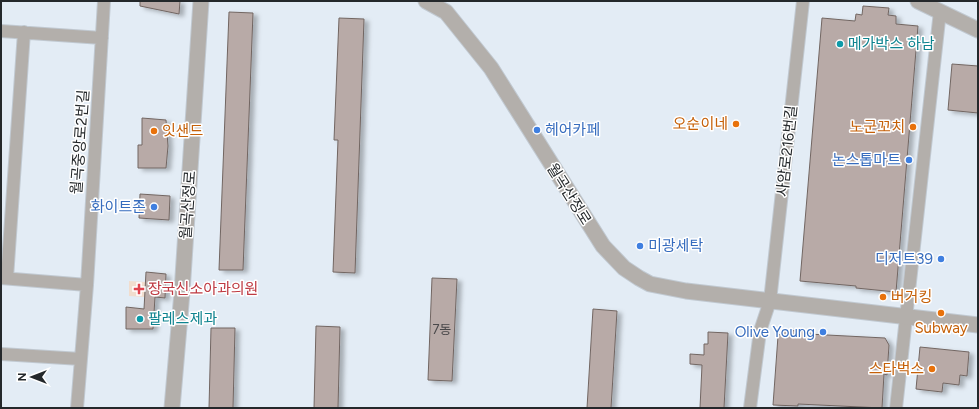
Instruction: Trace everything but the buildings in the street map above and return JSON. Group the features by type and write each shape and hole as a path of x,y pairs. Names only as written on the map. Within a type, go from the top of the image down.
{"street":[{"name":"월곡중앙로2번길","path":"77,408 87,286 104,1"},
{"name":"월곡산정로","path":"172,408 182,292 201,1"},
{"name":"월곡산정로","path":"426,1 446,12 491,68 592,231 603,246 624,268 650,284 770,301"},
{"name":"사암로216번길","path":"750,408 760,331 770,301 803,1"},
{"path":"918,1 978,30"},
{"path":"896,408 940,11"},
{"path":"1,31 102,38"},
{"path":"24,32 4,278 87,286"},
{"path":"770,301 978,325"},
{"path":"1,354 81,359"}],"shaded area":[{"path":"129,281 146,282 145,297 129,296"}],"place":[{"name":"메가박스 하남","path":"840,44"},
{"name":"오순이네","path":"736,124"},
{"name":"노군꼬치","path":"913,127"},
{"name":"헤어카페","path":"537,130"},
{"name":"잇샌드","path":"154,131"},
{"name":"논스톱마트","path":"909,160"},
{"name":"화이트존","path":"154,207"},
{"name":"미광세탁","path":"640,246"},
{"name":"디저트39","path":"941,259"},
{"name":"장국신소아과의원","path":"139,289"},
{"name":"버거킹","path":"883,297"},
{"name":"Subway","path":"941,313"},
{"name":"팔레스제과","path":"140,319"},
{"name":"Olive Young","path":"823,332"},
{"name":"스타벅스","path":"932,369"}]}
